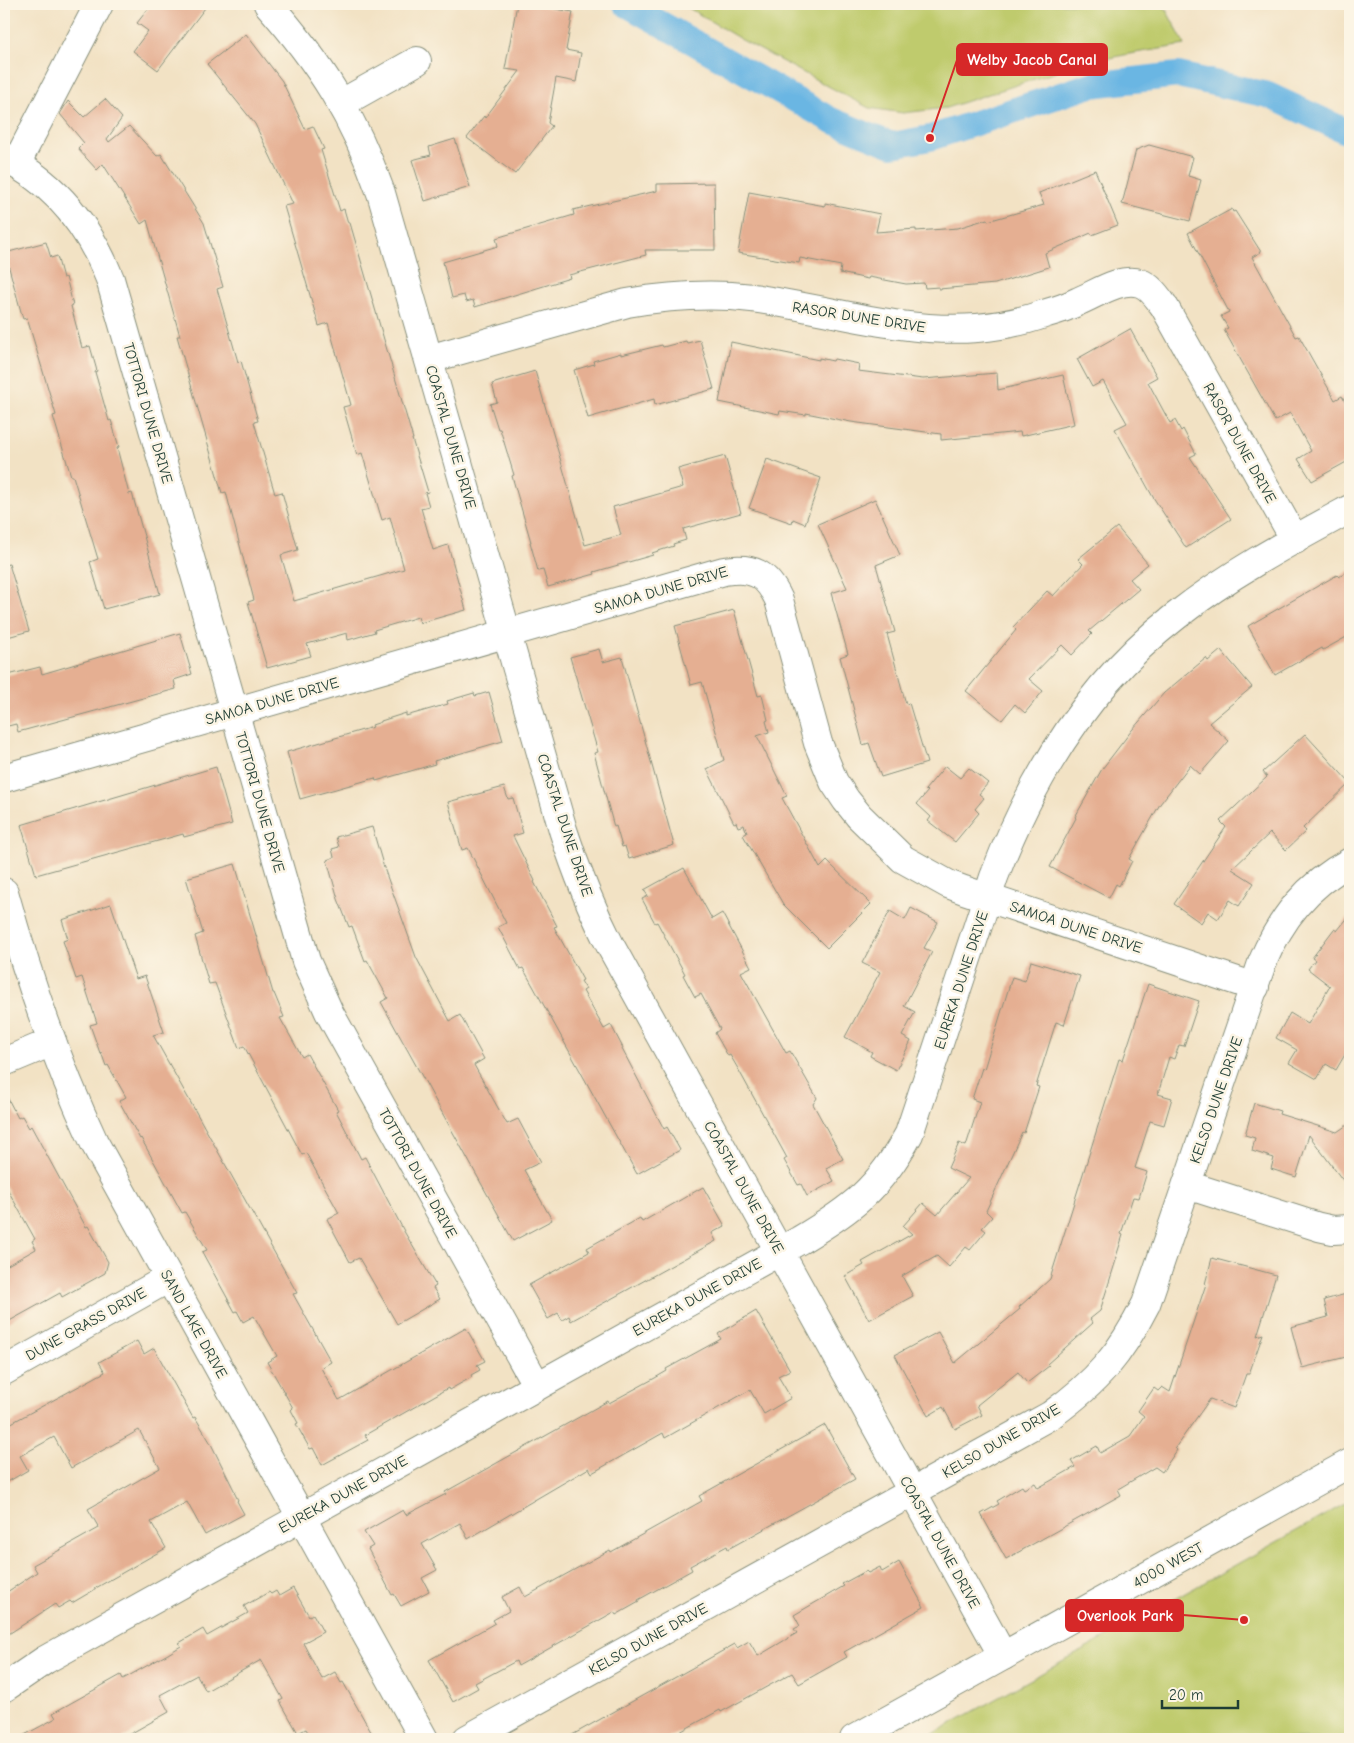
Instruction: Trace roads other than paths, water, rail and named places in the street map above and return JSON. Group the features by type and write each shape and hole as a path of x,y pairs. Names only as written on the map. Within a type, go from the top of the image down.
{"street":[{"path":"10,161 99,4"},
{"name":"COASTAL DUNE DRIVE","path":"268,4 294,33 319,67 342,103 370,162 381,193 429,359 563,830 591,908 1003,1656"},
{"path":"342,103 416,61"},
{"name":"TOTTORI DUNE DRIVE","path":"10,161 37,178 73,213 88,234 107,271 297,934 317,987 536,1386"},
{"name":"RASOR DUNE DRIVE","path":"429,359 627,303 658,298 720,296 752,298 909,327 943,329 978,328 1012,323 1053,311 1119,284 1140,283 1149,288 1164,306 1295,540"},
{"name":"EUREKA DUNE DRIVE","path":"4,1688 45,1660 779,1251 830,1222 850,1208 879,1180 898,1155 909,1134 1009,838 1040,775 1082,714 1143,644 1176,616 1224,583 1350,508"},
{"name":"SAMOA DUNE DRIVE","path":"4,778 736,569 760,574 774,590 779,600 818,743 831,776 859,816 903,858 948,884 1255,987"},
{"name":"KELSO DUNE DRIVE","path":"467,1739 1051,1415 1075,1398 1097,1378 1133,1330 1146,1304 1271,941 1299,901 1317,884 1350,862"},
{"name":"SAND LAKE DRIVE","path":"4,892 22,957 52,1042 74,1100 94,1142 424,1739"},
{"path":"4,1062 52,1042"},
{"path":"1187,1185 1318,1228 1333,1230 1350,1229"},
{"name":"DUNE GRASS DRIVE","path":"4,1371 169,1278"},
{"name":"4000 WEST","path":"854,1739 1350,1463"}],"waterway":[{"path":"626,4 831,120 892,145 930,138 1091,85 1178,75 1268,95 1350,133"}],"place":[{"name":"Welby Jacob Canal","path":"930,138"},
{"name":"Overlook Park","path":"1244,1620"}]}
